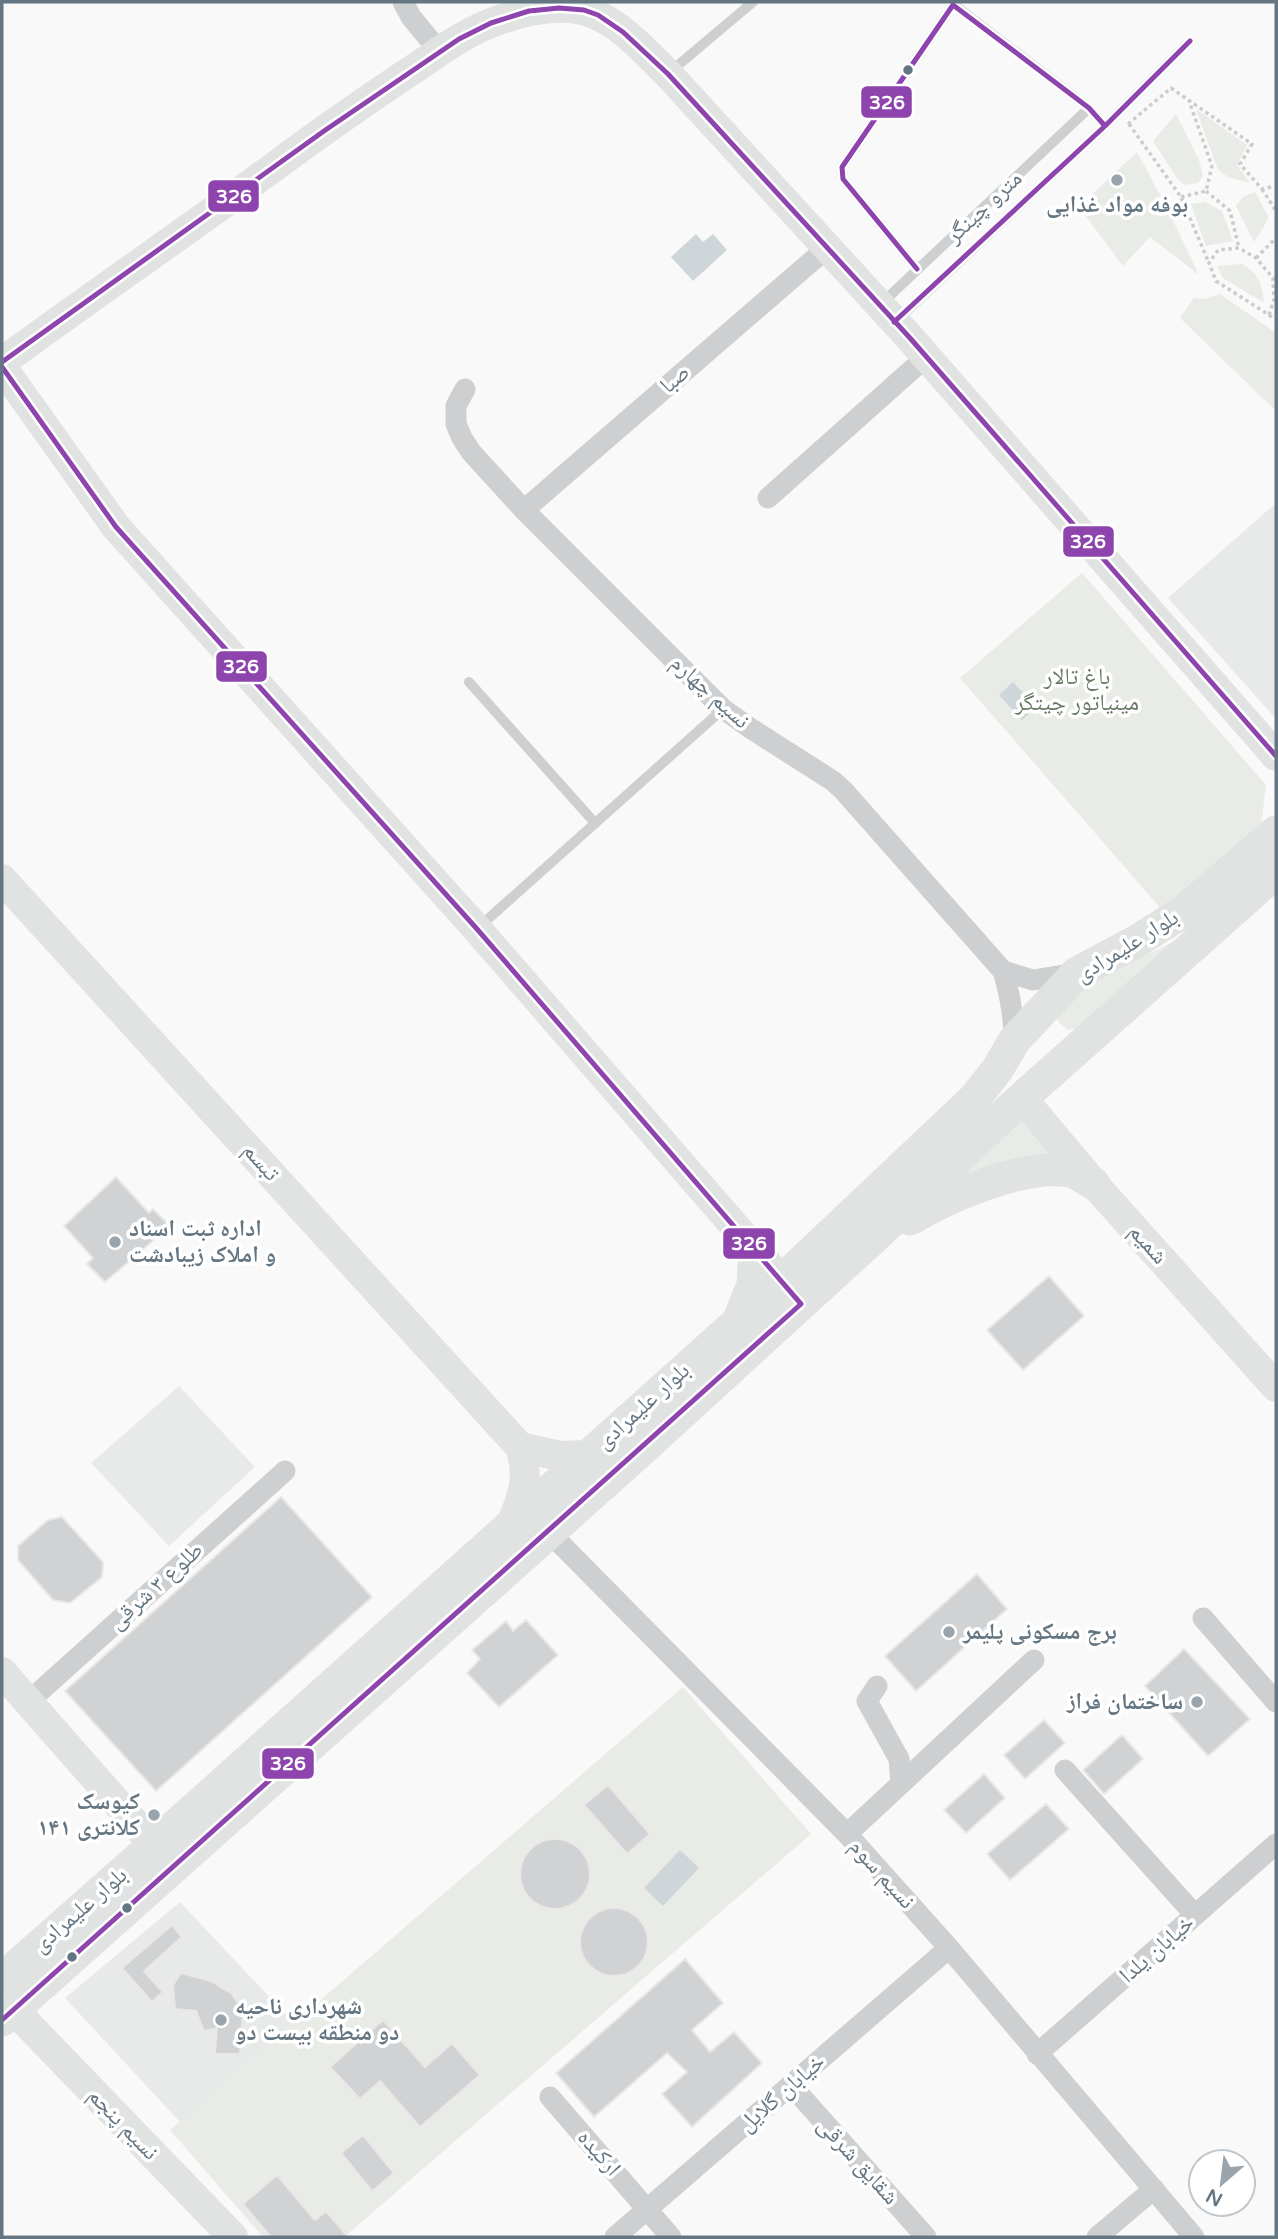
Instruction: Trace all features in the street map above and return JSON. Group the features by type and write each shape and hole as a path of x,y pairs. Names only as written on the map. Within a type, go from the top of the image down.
{"main road":[{"name":"بلوار علیمرادی","path":"8,2015 636,1455 974,1099 997,1070 1014,1041 1077,973 1183,912 1276,832"},
{"name":"بلوار علیمرادی","path":"2,1979 154,1846 738,1321 791,1292 871,1240 1022,1098 1276,872"},
{"path":"1053,997 1048,1013 1055,1030 1072,1036 1096,1032"},
{"path":"871,1240 937,1203 991,1182 1046,1170 1073,1172 1094,1184"},
{"path":"738,1321 753,1285 755,1248"}],"street":[{"path":"403,2 411,17 440,51"},
{"path":"791,1292 477,929 116,527 2,364 332,124 440,51 490,23 525,12 568,8 593,12 629,36 668,74 887,314 1276,756"},
{"name":"صبا","path":"524,510 827,248"},
{"path":"768,498 925,358"},
{"name":"نسیم چهارم","path":"466,389 456,406 456,424 471,452 524,510 723,709 844,790 1003,971 1011,1002 1014,1041"},
{"name":"تبسم","path":"2,879 520,1447"},
{"path":"1003,971 1033,980 1077,973"},
{"name":"شمیم","path":"1022,1098 1094,1184 1276,1387"},
{"path":"520,1447 560,1456 589,1455"},
{"path":"511,1525 526,1484 526,1465 520,1447"},
{"name":"طلوع ۳ شرقی","path":"28,1702 285,1471"},
{"name":"نسیم سوم","path":"548,1531 847,1834 949,1948 1194,2237"},
{"path":"1203,1618 1276,1702"},
{"path":"847,1834 1034,1660"},
{"path":"2,1672 154,1846"},
{"path":"877,1686 867,1701 899,1759 901,1784"},
{"path":"1065,1770 1195,1915"},
{"name":"خیابان یلدا","path":"1037,2054 1276,1844"},
{"name":"خیابان گلایل","path":"615,2237 949,1948"},
{"name":"نسیم پنجم","path":"8,2015 233,2237"},
{"name":"شقایق شرقی","path":"791,2085 926,2237"},
{"name":"ارکیده","path":"550,2097 671,2237"},
{"path":"1097,2237 1153,2189"}],"lane":[{"path":"668,74 753,2"},
{"path":"916,270 843,179 842,167 953,5 1089,108 1105,126"},
{"name":"مترو چینگر","path":"887,314 1105,126 1190,41"},
{"name":"مترو چینگر","path":"887,314 916,270 1089,108"},
{"path":"469,682 595,823"},
{"path":"477,929 723,709"}],"path":[{"path":"1105,126 1129,124 1171,88 1252,145 1240,164 1262,189 1276,211"},
{"path":"1188,100 1212,166 1206,191"},
{"path":"1129,124 1181,197 1216,281 1276,320"},
{"path":"1262,189 1276,186"},
{"path":"1181,197 1206,191"},
{"path":"1206,191 1230,211 1239,248"},
{"path":"1256,258 1276,238"},
{"path":"1209,262 1218,250 1239,248 1256,258 1275,278 1269,315"}],"shaded area":[{"path":"696,234 703,242 713,234 727,250 693,281 671,257"},
{"path":"1276,503 1276,719 1168,598"},
{"path":"1013,682 1036,707 1022,720 999,695"},
{"path":"179,1386 255,1467 169,1546 91,1463"},
{"path":"680,1850 699,1868 663,1906 644,1888"},
{"path":"180,1902 294,2023 180,2122 65,1998"}],"green space":[{"path":"1196,109 1247,145 1237,165 1250,183 1228,177 1218,170"},
{"path":"1176,114 1199,160 1203,176 1198,183 1185,185 1176,177 1153,141"},
{"path":"1137,152 1199,275 1150,237 1123,266 1079,207"},
{"path":"1255,192 1269,218 1254,242 1236,206 1243,197"},
{"path":"1205,202 1222,211 1233,241 1206,246 1191,204"},
{"path":"1242,264 1259,280 1264,303 1223,278 1217,266"},
{"path":"1220,294 1276,333 1276,411 1180,318 1194,298 1204,299"},
{"name":"باغ تالار مینیاتور چیتگر","path":"1082,573 1266,785 1261,826 1163,911 960,678"},
{"path":"1188,933 1083,1027 1069,1030 1059,1023 1053,1011 1065,985 1143,956"},
{"path":"1021,1116 1058,1157 929,1199"},
{"path":"683,1687 811,1834 344,2237 263,2237 170,2130"}],"building":[{"name":"اداره ثبت اسناد و املاک زیبادشت","path":"116,1177 149,1213 153,1209 170,1226 105,1282 87,1264 93,1258 64,1226"},
{"path":"1049,1276 1084,1316 1023,1370 987,1330"},
{"path":"281,1497 372,1597 156,1791 65,1691"},
{"path":"62,1517 103,1562 102,1577 70,1603 53,1600 18,1560 18,1546 48,1520"},
{"name":"برج مسکونی پلیمر","path":"977,1574 1007,1609 916,1691 885,1656"},
{"path":"526,1620 558,1655 499,1707 467,1673 480,1659 472,1650 506,1621 513,1631"},
{"name":"ساختمان فراز","path":"1184,1649 1250,1719 1208,1756 1145,1686"},
{"path":"1044,1720 1065,1743 1025,1779 1004,1755"},
{"path":"1122,1735 1143,1759 1104,1794 1083,1770"},
{"path":"984,1774 1005,1798 966,1833 944,1810"},
{"path":"608,1785 650,1834 627,1854 584,1805"},
{"path":"1046,1804 1069,1829 1010,1880 987,1854"},
{"path":"555,1839 580,1849 590,1874 580,1899 555,1909 530,1899 520,1874 530,1849"},
{"path":"614,1908 627,1911 638,1918 645,1929 648,1942 645,1955 638,1966 627,1973 614,1976 601,1973 590,1966 583,1955 580,1942 583,1929 590,1918 601,1911"},
{"path":"172,1925 182,1937 144,1971 163,1992 152,2002 122,1968"},
{"path":"685,1959 723,2003 692,2030 710,2052 734,2032 762,2063 692,2127 662,2094 687,2072 667,2053 594,2117 556,2073"},
{"name":"شهرداری ناحیه دو منطقه بیست دو","path":"181,1973 211,1981 232,1994 243,2010 240,2054 215,2054 217,2028 204,2031 196,2011 175,2009 173,1985"},
{"path":"383,2020 425,2067 452,2043 480,2075 420,2127 380,2081 360,2099 330,2067"},
{"path":"363,2135 394,2173 372,2191 341,2153"},
{"path":"277,2175 315,2220 326,2211 348,2237 271,2237 243,2204"}],"transit line":[{"name":"326","path":"917,269 843,179 842,167 953,5 1089,108 1105,126"},
{"name":"326","path":"2,362 324,131 459,39 491,23 529,11 559,8 584,10 598,15 623,32 668,74 910,338 1276,756"},
{"name":"326","path":"894,322 1105,126 1190,41"},
{"name":"326","path":"2,367 116,527 477,929 801,1304 2,2020"}],"place":[{"name":"بوفه مواد غذایی","path":"1117,180"},
{"name":"اداره ثبت اسناد و املاک زیبادشت","path":"115,1242"},
{"name":"برج مسکونی پلیمر","path":"949,1632"},
{"name":"ساختمان فراز","path":"1197,1702"},
{"name":"کیوسک کلانتری ۱۴۱","path":"154,1815"},
{"name":"شهرداری ناحیه دو منطقه بیست دو","path":"221,2020"}]}
